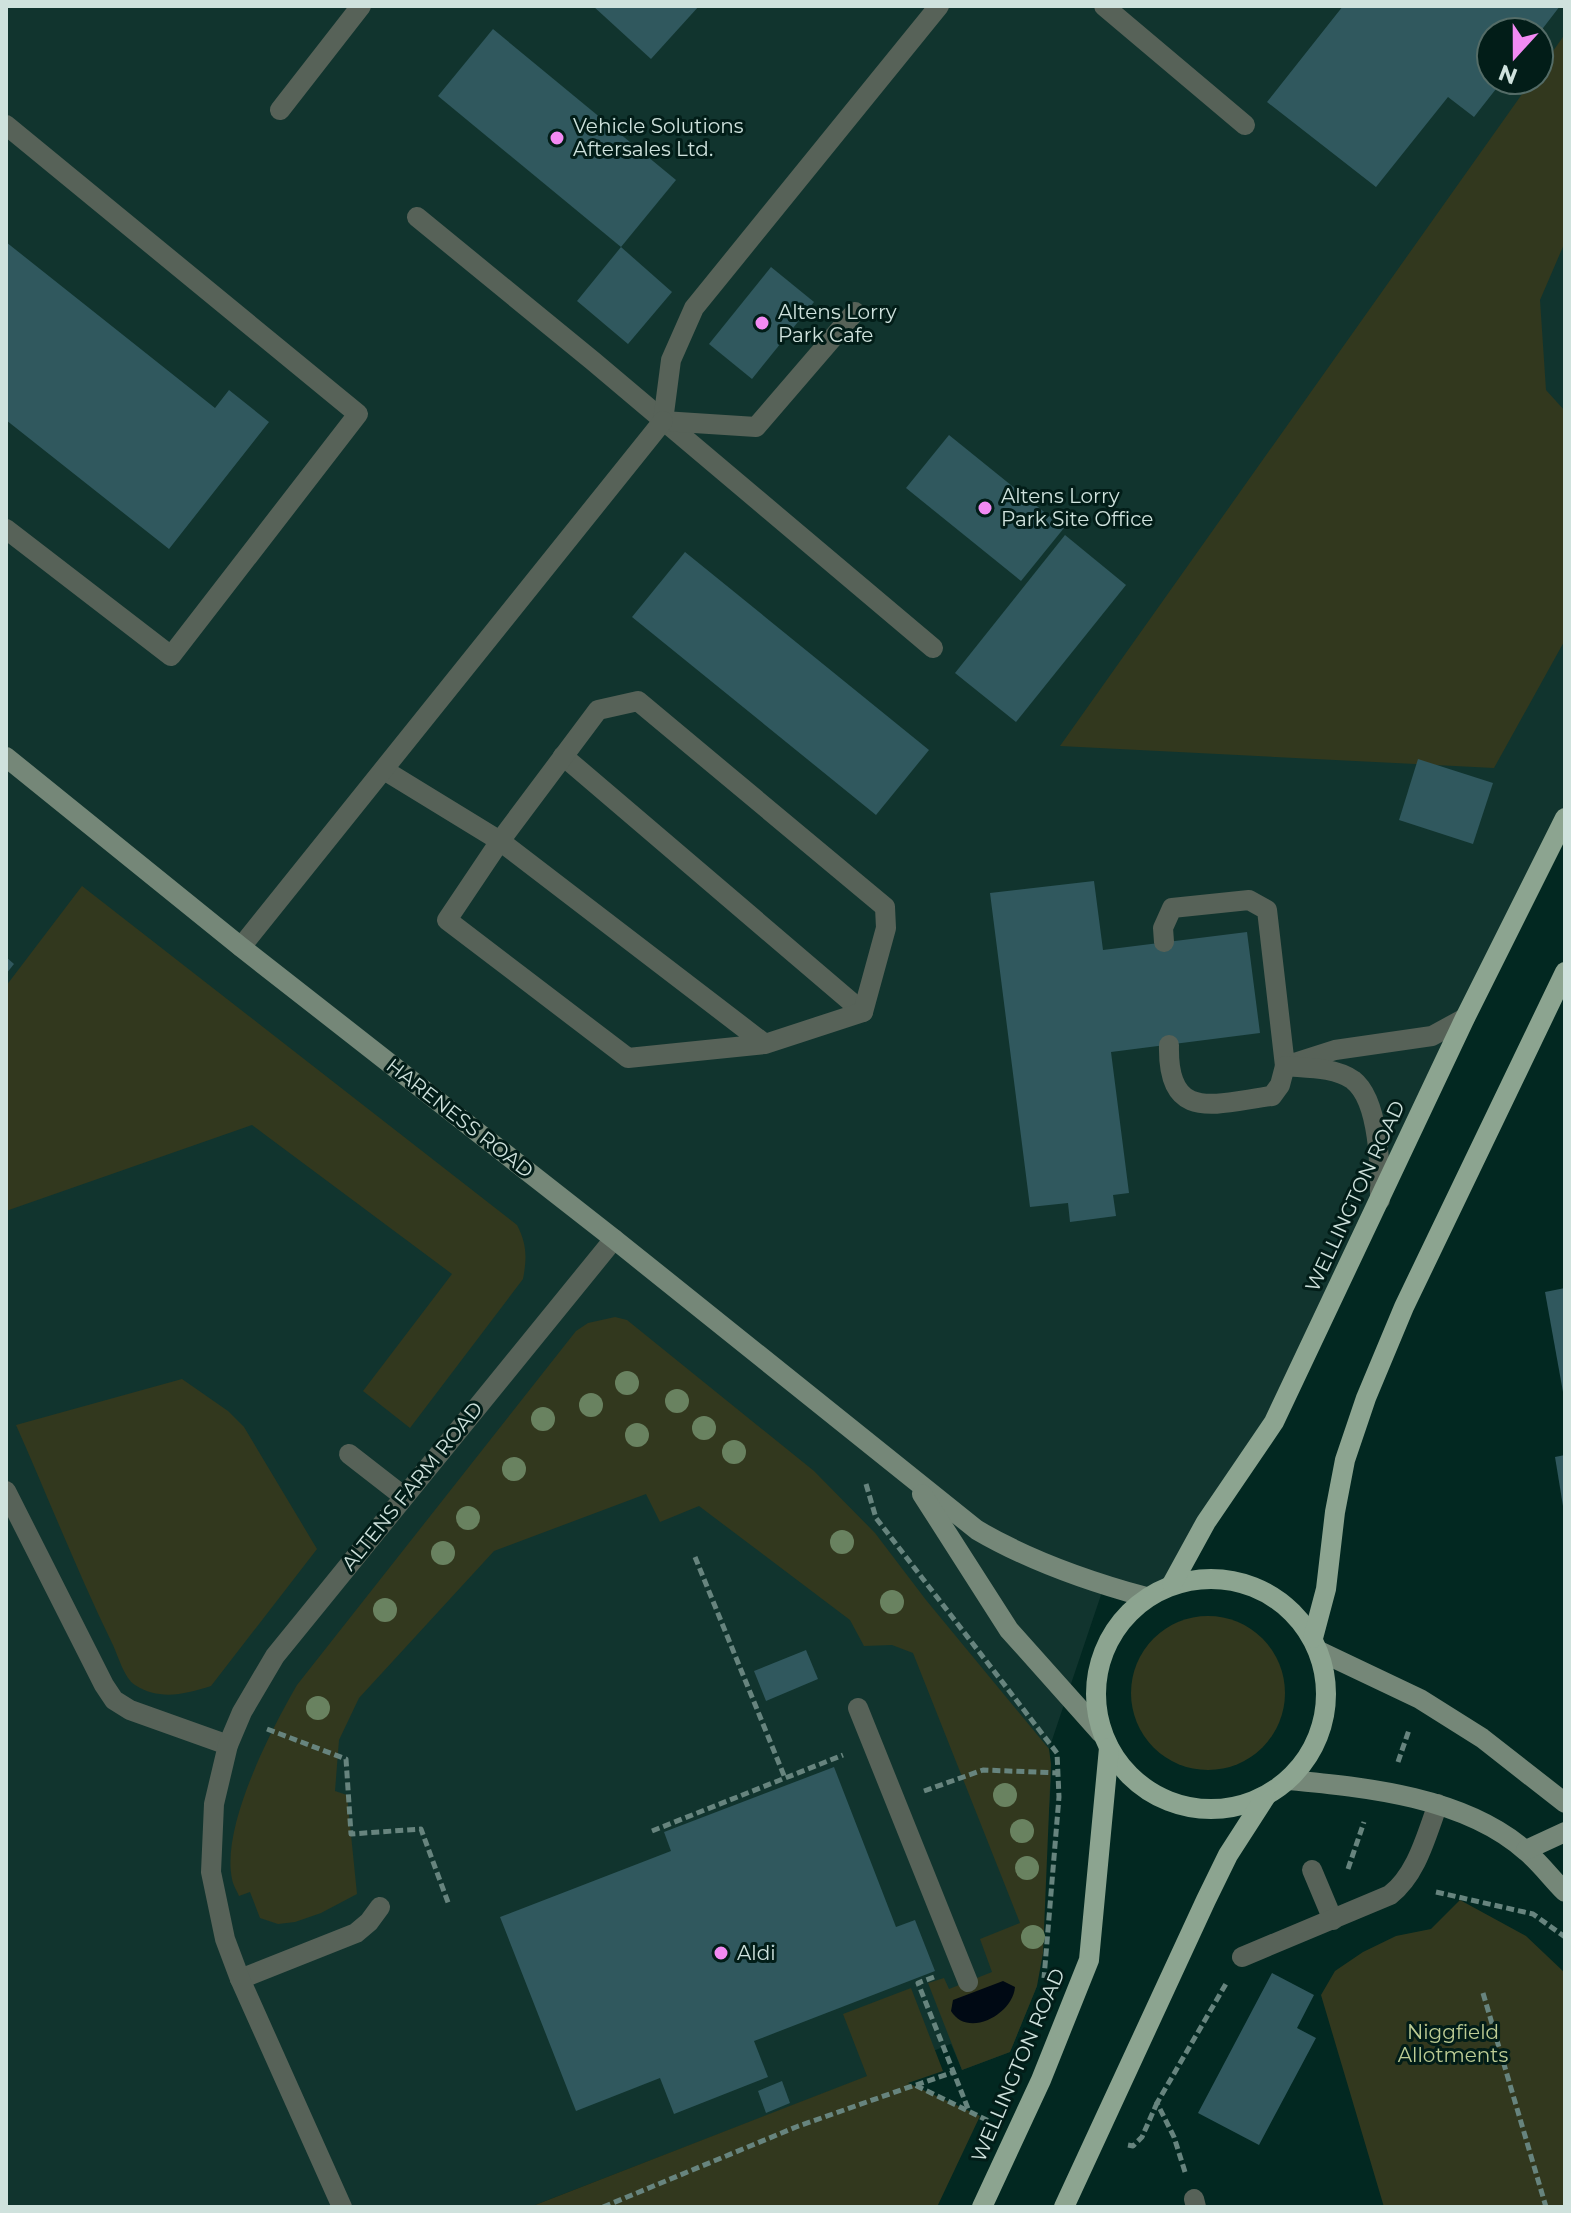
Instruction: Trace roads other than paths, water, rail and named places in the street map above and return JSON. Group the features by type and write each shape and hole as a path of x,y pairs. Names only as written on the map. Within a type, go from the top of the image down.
{"main road":[{"name":"HARENESS ROAD","path":"6,757 977,1530 1016,1553 1093,1583 1146,1597"},
{"name":"WELLINGTON ROAD","path":"1172,1584 1206,1522 1274,1422 1465,1018 1565,818"},
{"path":"1316,1644 1345,1460 1366,1398 1404,1307 1565,972"},
{"name":"HARENESS ROAD","path":"914,1480 1009,1630 1105,1741"},
{"path":"1212,1578 1252,1585 1287,1606 1316,1644 1327,1685 1324,1720 1311,1753 1288,1780 1266,1796 1238,1807 1208,1810 1178,1805 1150,1793 1126,1773 1105,1741 1095,1696 1100,1657 1118,1626 1146,1597 1172,1584 1212,1578"},
{"path":"1316,1644 1420,1699 1482,1738 1565,1803"},
{"name":"WELLINGTON ROAD","path":"982,2207 1068,2017 1089,1960 1105,1741"},
{"path":"1288,1780 1387,1792 1438,1804 1486,1825 1526,1850 1565,1892"},
{"path":"1064,2207 1228,1855 1266,1796"},
{"path":"1526,1850 1565,1832"}],"street":[{"path":"280,110 361,6"},
{"path":"241,947 663,421 671,360 694,308 939,6"},
{"path":"1104,6 1245,125"},
{"path":"6,125 358,414 171,656 6,529"},
{"path":"417,217 933,648"},
{"path":"663,421 756,427 855,312"},
{"path":"638,701 885,907 886,928 863,1012 765,1044 628,1058 447,920 500,841 598,710 638,701"},
{"path":"563,756 863,1012"},
{"path":"384,770 500,841 765,1044"},
{"path":"1164,942 1163,928 1172,908 1249,900 1267,910 1285,1066 1280,1085 1272,1096 1199,1104 1182,1098 1174,1084 1169,1064 1169,1045"},
{"path":"1285,1066 1335,1050 1432,1036 1465,1018"},
{"path":"1285,1066 1328,1070 1352,1080 1364,1094 1373,1116 1380,1167 1380,1200"},
{"name":"ALTENS FARM ROAD","path":"342,2207 225,1939 211,1872 214,1804 228,1745 239,1719 275,1656 614,1239"},
{"path":"349,1454 403,1496"},
{"path":"6,1491 114,1700 130,1710 228,1745"},
{"path":"858,1708 968,1982"},
{"path":"1242,1957 1390,1895 1404,1884 1438,1804"},
{"path":"1312,1870 1333,1920"},
{"path":"240,1979 356,1933 380,1907"}],"place":[{"name":"Vehicle Solutions Aftersales Ltd.","path":"557,138"},
{"name":"Altens Lorry Park Cafe","path":"762,323"},
{"name":"Altens Lorry Park Site Office","path":"985,508"},
{"name":"Aldi","path":"721,1953"}],"park label":[{"name":"Niggfield Allotments","path":"1453,2044"}]}
